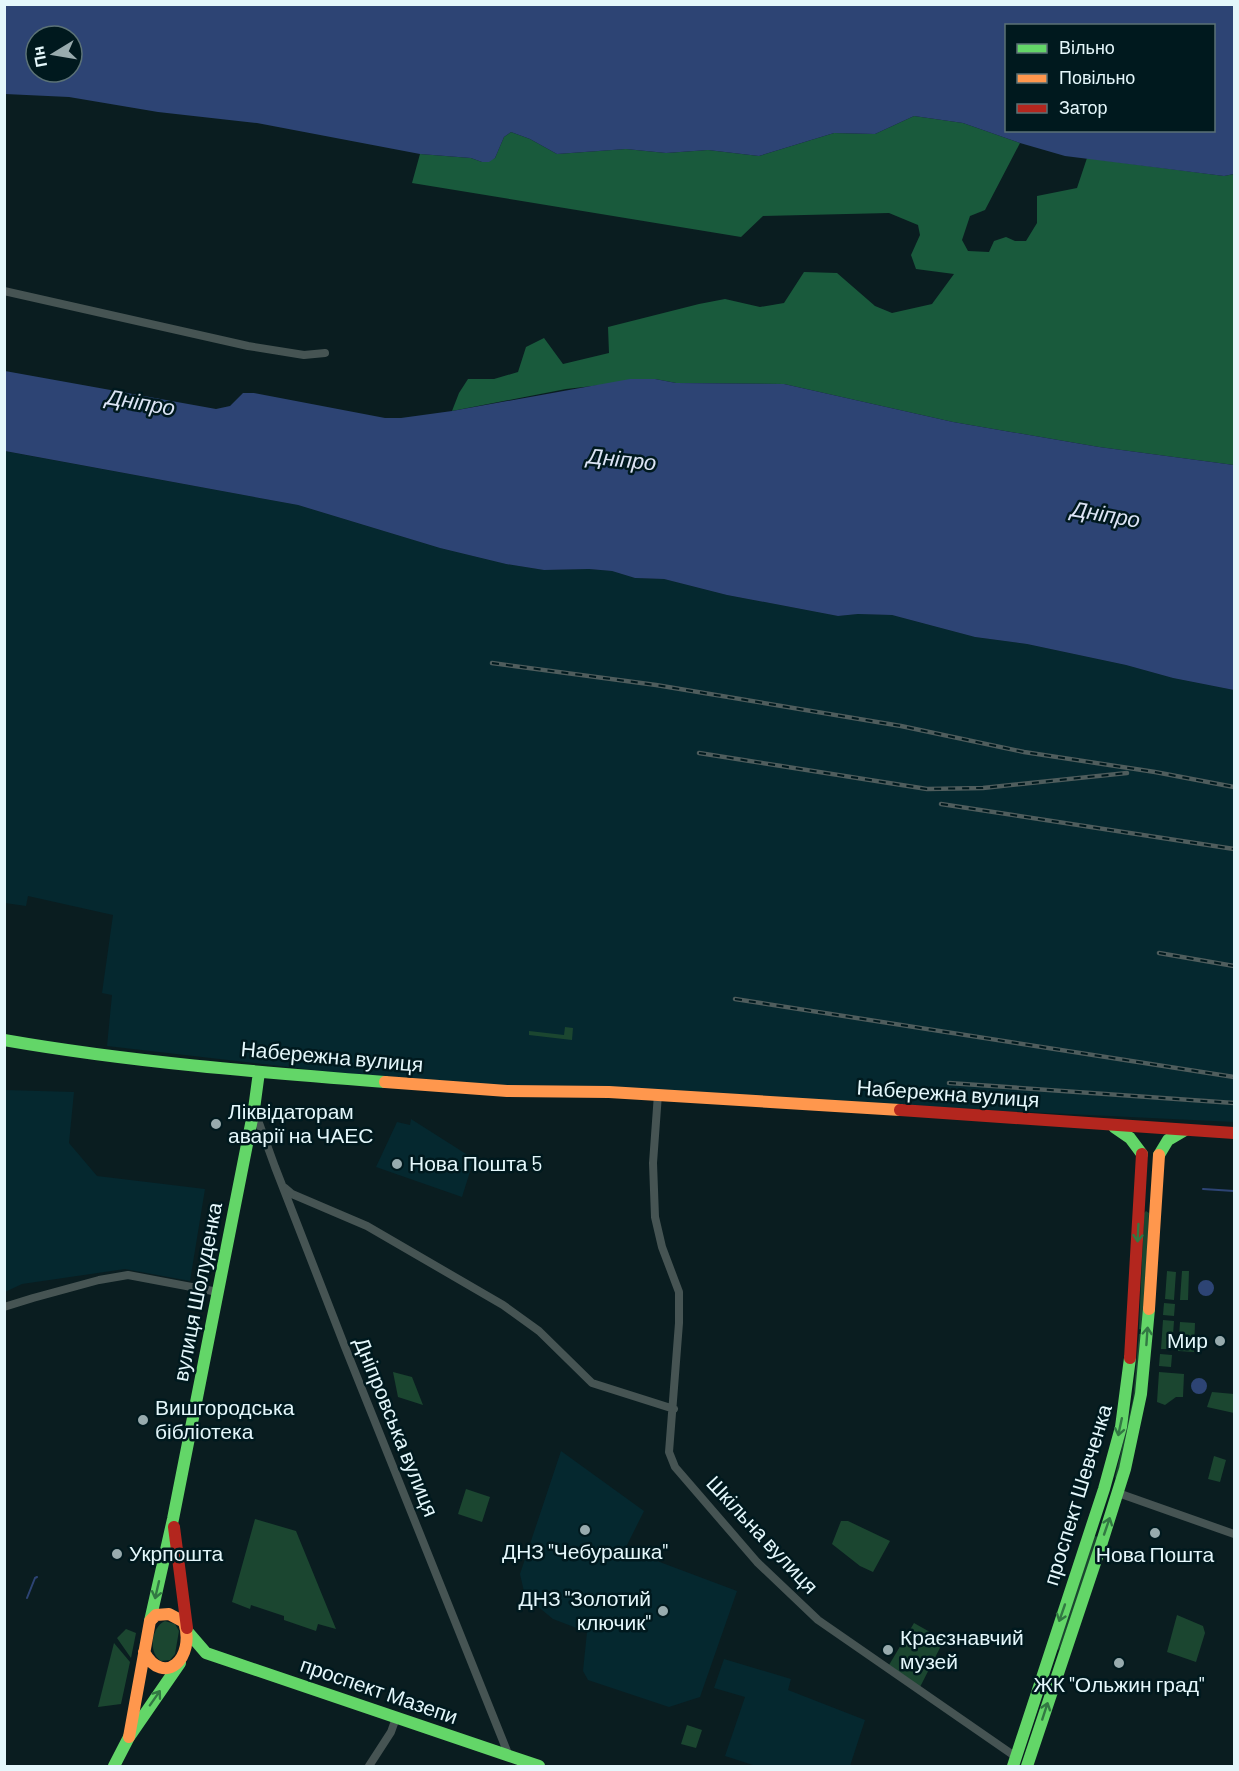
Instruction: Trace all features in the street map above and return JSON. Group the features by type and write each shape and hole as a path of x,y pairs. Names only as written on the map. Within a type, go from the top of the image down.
{"main road":[{"name":"Набережна вулиця","path":"4,1040 78,1053 259,1072 507,1090 658,1094 1234,1132"},
{"name":"вулиця Шолуденка","path":"150,1621 173,1519 254,1109 259,1072"},
{"path":"1109,1125 1130,1136 1142,1154"},
{"path":"1150,1127 1159,1155"},
{"name":"проспект Шевченка","path":"1014,1762 1104,1490 1126,1398 1130,1365 1142,1154 1145,1136 1150,1127"},
{"path":"1159,1155 1168,1140 1185,1130"},
{"name":"проспект Шевченка","path":"1028,1767 1133,1443 1142,1398 1159,1155"},
{"path":"1139,1206 1155,1207"},
{"path":"1104,1490 1118,1493"},
{"name":"вулиця Шолуденка","path":"173,1519 187,1631"},
{"path":"129,1737 144,1652 150,1621 156,1615 169,1614 180,1619 206,1653 183,1659 170,1667 152,1664 144,1652"},
{"path":"114,1767 129,1737 183,1659 187,1631"},
{"name":"проспект Мазепи","path":"206,1653 539,1767"},
{"path":"1047,1658 1061,1663"}],"street":[{"path":"4,291 248,346 304,355 325,353"},
{"path":"282,1186 292,1194 366,1226 502,1305 539,1331 592,1383 674,1409 679,1292 662,1248 655,1217 652,1163 658,1094"},
{"name":"Дніпровська вулиця","path":"254,1109 282,1186 509,1756"},
{"path":"4,1307 99,1280 128,1275 218,1292"},
{"name":"Шкільна вулиця","path":"674,1409 669,1452 675,1467 733,1536 770,1575 818,1620 1014,1762"},
{"path":"1118,1493 1234,1534"},
{"path":"369,1767 391,1732 396,1718"}],"shaded area":[{"path":"4,451 298,505 440,548 506,564 544,570 612,571 635,578 664,579 727,595 838,616 892,615 975,637 1027,644 1234,690 1234,1122 400,1080 107,1046 112,995 102,993 113,915 28,896 26,906 5,903"},
{"path":"5,1090 74,1092 69,1143 97,1176 205,1189 190,1281 125,1269 22,1284 5,1292"},
{"path":"411,1119 474,1159 462,1197 376,1167 397,1122 410,1125"},
{"path":"561,1451 644,1511 625,1549 737,1591 700,1697 669,1707 588,1680 583,1671 587,1632 553,1619 525,1596 520,1574"},
{"path":"724,1659 791,1679 788,1690 865,1720 850,1766 756,1766 725,1756 745,1697 714,1688"}],"green space":[{"path":"914,116 963,123 1020,143 985,210 970,216 962,240 968,251 989,252 994,241 1006,237 1015,241 1026,241 1037,223 1037,196 1077,188 1087,158 1224,176 1234,174 1234,465 1099,447 953,422 784,384 676,383 655,379 566,389 452,411 468,379 494,379 518,372 526,347 544,338 563,364 609,353 608,327 725,299 760,307 784,303 804,272 837,273 875,306 892,313 932,304 954,274 916,269 911,255 920,235 918,225 889,213 763,216 741,237 412,183 420,154 471,158 482,162 495,158 504,137 511,132 530,139 557,154 626,149 666,153 708,150 759,156 834,133 875,134"},
{"path":"565,1027 573,1028 572,1040 529,1035 529,1031 564,1035"},
{"path":"1146,1211 1149,1213 1143,1330 1139,1329 1144,1213"},
{"path":"1167,1271 1176,1272 1174,1300 1165,1299"},
{"path":"1182,1271 1189,1271 1188,1300 1180,1300"},
{"path":"1164,1303 1175,1304 1174,1316 1163,1315"},
{"path":"1163,1320 1174,1321 1172,1349 1161,1349"},
{"path":"1180,1322 1195,1323 1194,1352 1178,1351"},
{"path":"1139,1334 1143,1334 1132,1423 1116,1479 1133,1399"},
{"path":"1160,1354 1172,1355 1171,1367 1159,1366"},
{"path":"393,1372 412,1377 423,1405 398,1397"},
{"path":"1159,1372 1184,1374 1183,1397 1176,1397 1165,1405 1157,1402"},
{"path":"1212,1392 1234,1394 1234,1413 1207,1407"},
{"path":"1214,1456 1226,1460 1220,1482 1208,1479"},
{"path":"466,1489 490,1497 482,1522 458,1514"},
{"path":"255,1519 296,1531 336,1629 318,1624 316,1631 284,1620 284,1616 251,1605 250,1609 232,1602"},
{"path":"841,1521 848,1521 890,1541 873,1572 860,1566 832,1544"},
{"path":"1094,1536 1099,1537 1058,1650 1056,1649"},
{"path":"1177,1615 1203,1626 1205,1633 1196,1662 1167,1652"},
{"path":"165,1621 175,1624 179,1631 175,1654 170,1660 161,1661 154,1652 153,1640 160,1624"},
{"path":"914,1623 944,1640 920,1687 889,1665"},
{"path":"126,1629 136,1633 131,1658 117,1638"},
{"path":"114,1643 130,1662 121,1704 98,1707"},
{"path":"687,1725 702,1730 696,1748 681,1744"}],"water":[{"path":"4,5 1234,5 1234,174 1224,176 1065,156 963,123 914,116 875,134 834,133 759,156 708,150 666,153 626,149 557,154 530,139 511,132 504,137 495,158 489,162 482,162 471,158 420,154 257,123 158,112 69,97 5,94"},
{"name":"Дніпро","path":"5,371 216,409 230,406 243,393 254,393 385,418 452,411 630,379 655,379 676,383 784,384 953,422 1099,447 1234,465 1234,690 1027,644 975,637 892,615 838,616 727,595 664,579 635,578 612,571 544,570 506,564 440,548 298,505 5,451"},
{"path":"1206,1280 1212,1282 1214,1288 1212,1294 1206,1296 1200,1294 1198,1288 1200,1282"},
{"path":"1199,1378 1205,1380 1207,1386 1205,1392 1199,1394 1193,1392 1191,1386 1193,1380"}],"waterway":[{"path":"1203,1189 1234,1191"},
{"path":"197,1285 207,1234"},
{"path":"193,1308 196,1290"},
{"path":"27,1598 37,1577"}],"railway":[{"path":"492,663 656,685 901,726 1024,752 1155,772 1234,787"},
{"path":"699,753 927,789 983,788 1127,773"},
{"path":"941,804 1234,849"},
{"path":"1159,953 1234,966"},
{"path":"735,999 1234,1077"},
{"path":"949,1083 1234,1103"}],"traffic: fast":[{"path":"4,1040 146,1060 385,1082"},
{"path":"150,1621 173,1519 254,1109 259,1072"},
{"path":"1114,1127 1130,1138 1142,1154"},
{"path":"1159,1155 1168,1140 1185,1130"},
{"path":"1027,1766 1125,1469 1141,1394 1149,1309"},
{"path":"1013,1766 1104,1489 1121,1427 1130,1358"},
{"path":"187,1631 206,1653 539,1766"},
{"path":"114,1766 129,1737 180,1663"}],"traffic: slow":[{"path":"385,1082 507,1091 609,1092 900,1110"},
{"path":"1149,1309 1159,1155"},
{"path":"129,1737 150,1621 156,1615 169,1614 184,1622 187,1635 186,1647 176,1664 169,1668 160,1668 152,1663 144,1652"}],"traffic: jam":[{"path":"900,1110 1234,1133"},
{"path":"1130,1358 1142,1154"},
{"path":"174,1527 187,1628"}],"place":[{"name":"Ліквідаторам аварії на ЧАЕС","path":"216,1124"},
{"name":"Нова Пошта 5","path":"397,1164"},
{"name":"Мир","path":"1220,1341"},
{"name":"Вишгородська бібліотека","path":"143,1420"},
{"name":"ДНЗ \"Чебурашка\"","path":"585,1530"},
{"name":"Нова Пошта","path":"1155,1533"},
{"name":"Укрпошта","path":"117,1554"},
{"name":"ДНЗ \"Золотий ключик\"","path":"663,1611"},
{"name":"Краєзнавчий музей","path":"888,1650"},
{"name":"ЖК \"Ольжин град\"","path":"1119,1663"}]}
